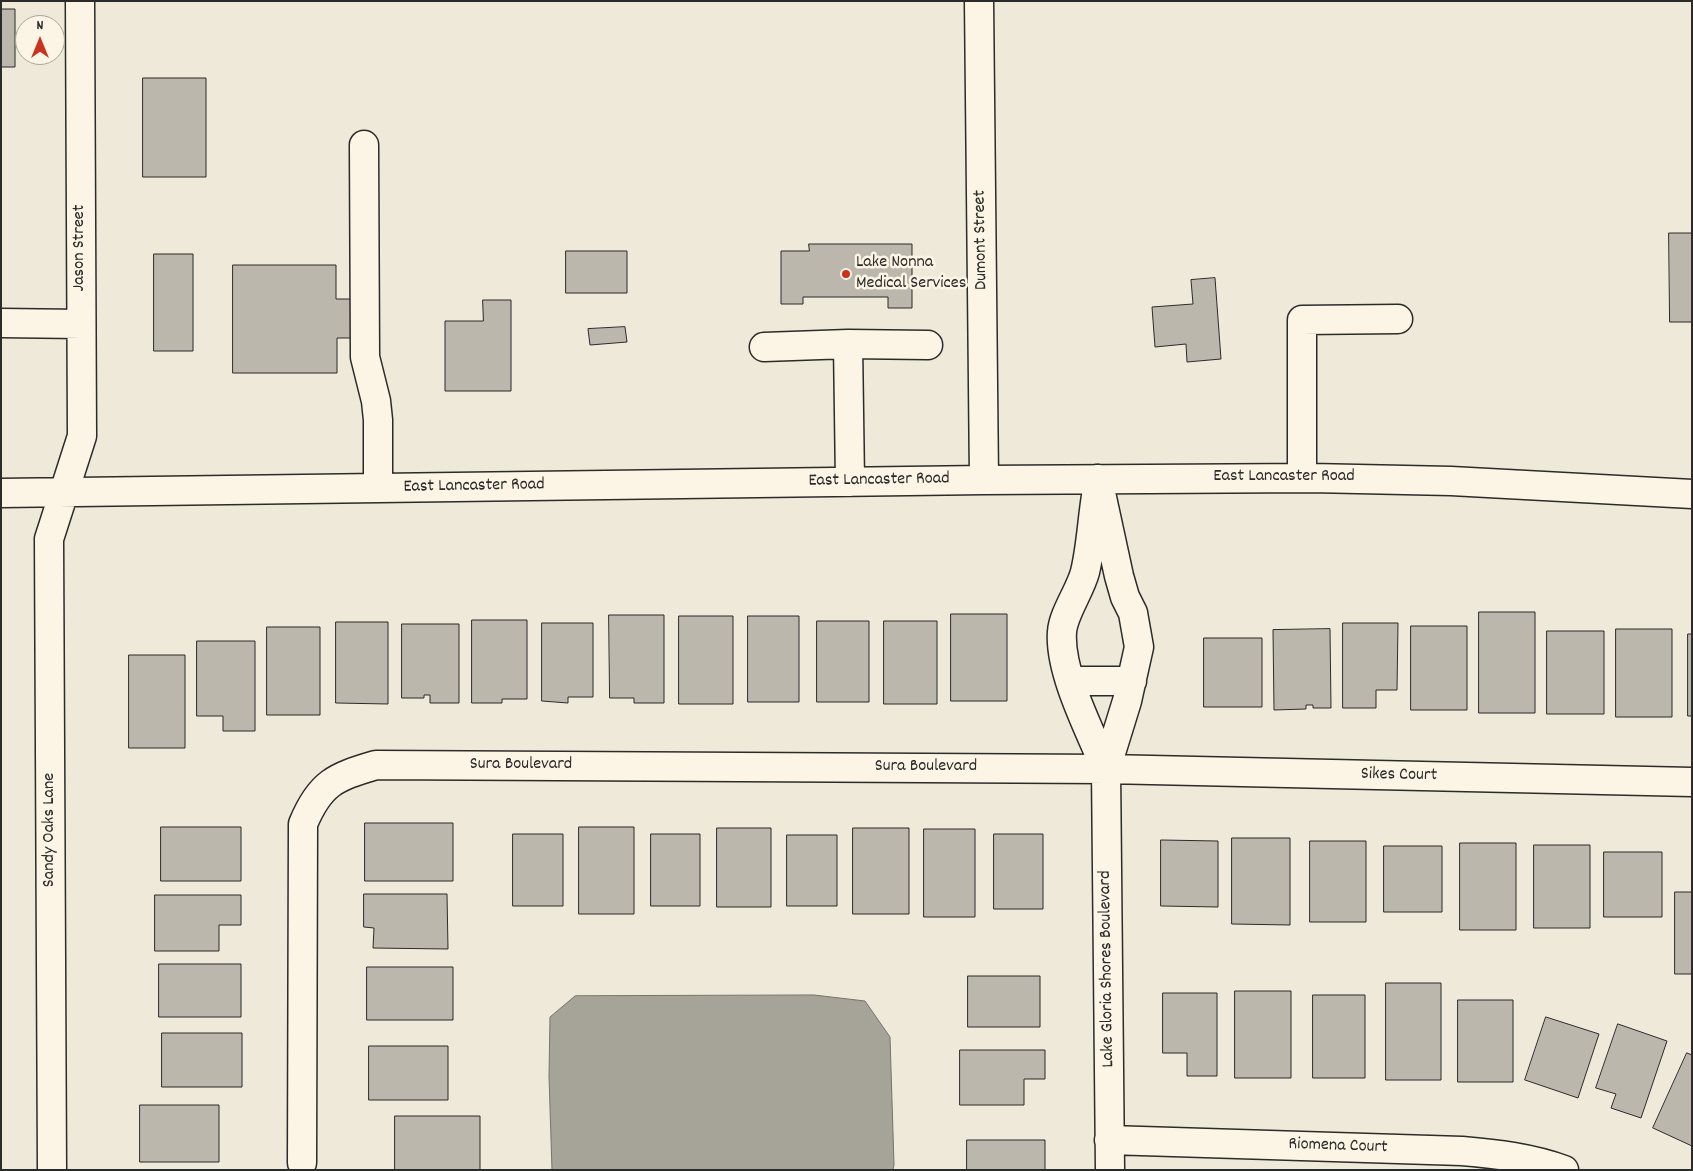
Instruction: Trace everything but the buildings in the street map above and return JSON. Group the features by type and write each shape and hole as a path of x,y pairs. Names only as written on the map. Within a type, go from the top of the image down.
{"street":[{"name":"Jason Street","path":"65,492 82,436 80,1"},
{"name":"Dumont Street","path":"979,1 984,480"},
{"path":"364,145 365,357 376,402 378,420 378,488"},
{"path":"1302,478 1302,320 1398,319"},
{"path":"1,323 81,324"},
{"path":"848,344 850,482"},
{"path":"764,347 848,344 928,345"},
{"name":"East Lancaster Road","path":"1,493 984,480 1302,478 1451,481 1692,494"},
{"name":"Lake Gloria Shores Boulevard","path":"1098,479 1085,571 1066,614 1062,630 1064,659 1070,681 1106,769"},
{"name":"Lake Gloria Shores Boulevard","path":"1098,479 1119,576 1125,597 1133,613 1140,647 1127,701 1106,769 1110,1170"},
{"name":"Sandy Oaks Lane","path":"52,1170 49,539 65,492"},
{"path":"1070,681 1132,681"},
{"name":"Sura Boulevard","path":"302,1163 303,824 311,805 324,788 345,774 376,765 1106,769"},
{"name":"Sikes Court","path":"1106,769 1692,782"},
{"name":"Riomena Court","path":"1110,1140 1462,1151 1505,1155 1547,1164 1564,1170"}],"shaded area":[{"path":"814,995 865,1001 890,1037 893,1170 552,1170 549,1076 550,1017 575,996"}],"place":[{"name":"Lake Nonna Medical Services","path":"846,274"}]}
